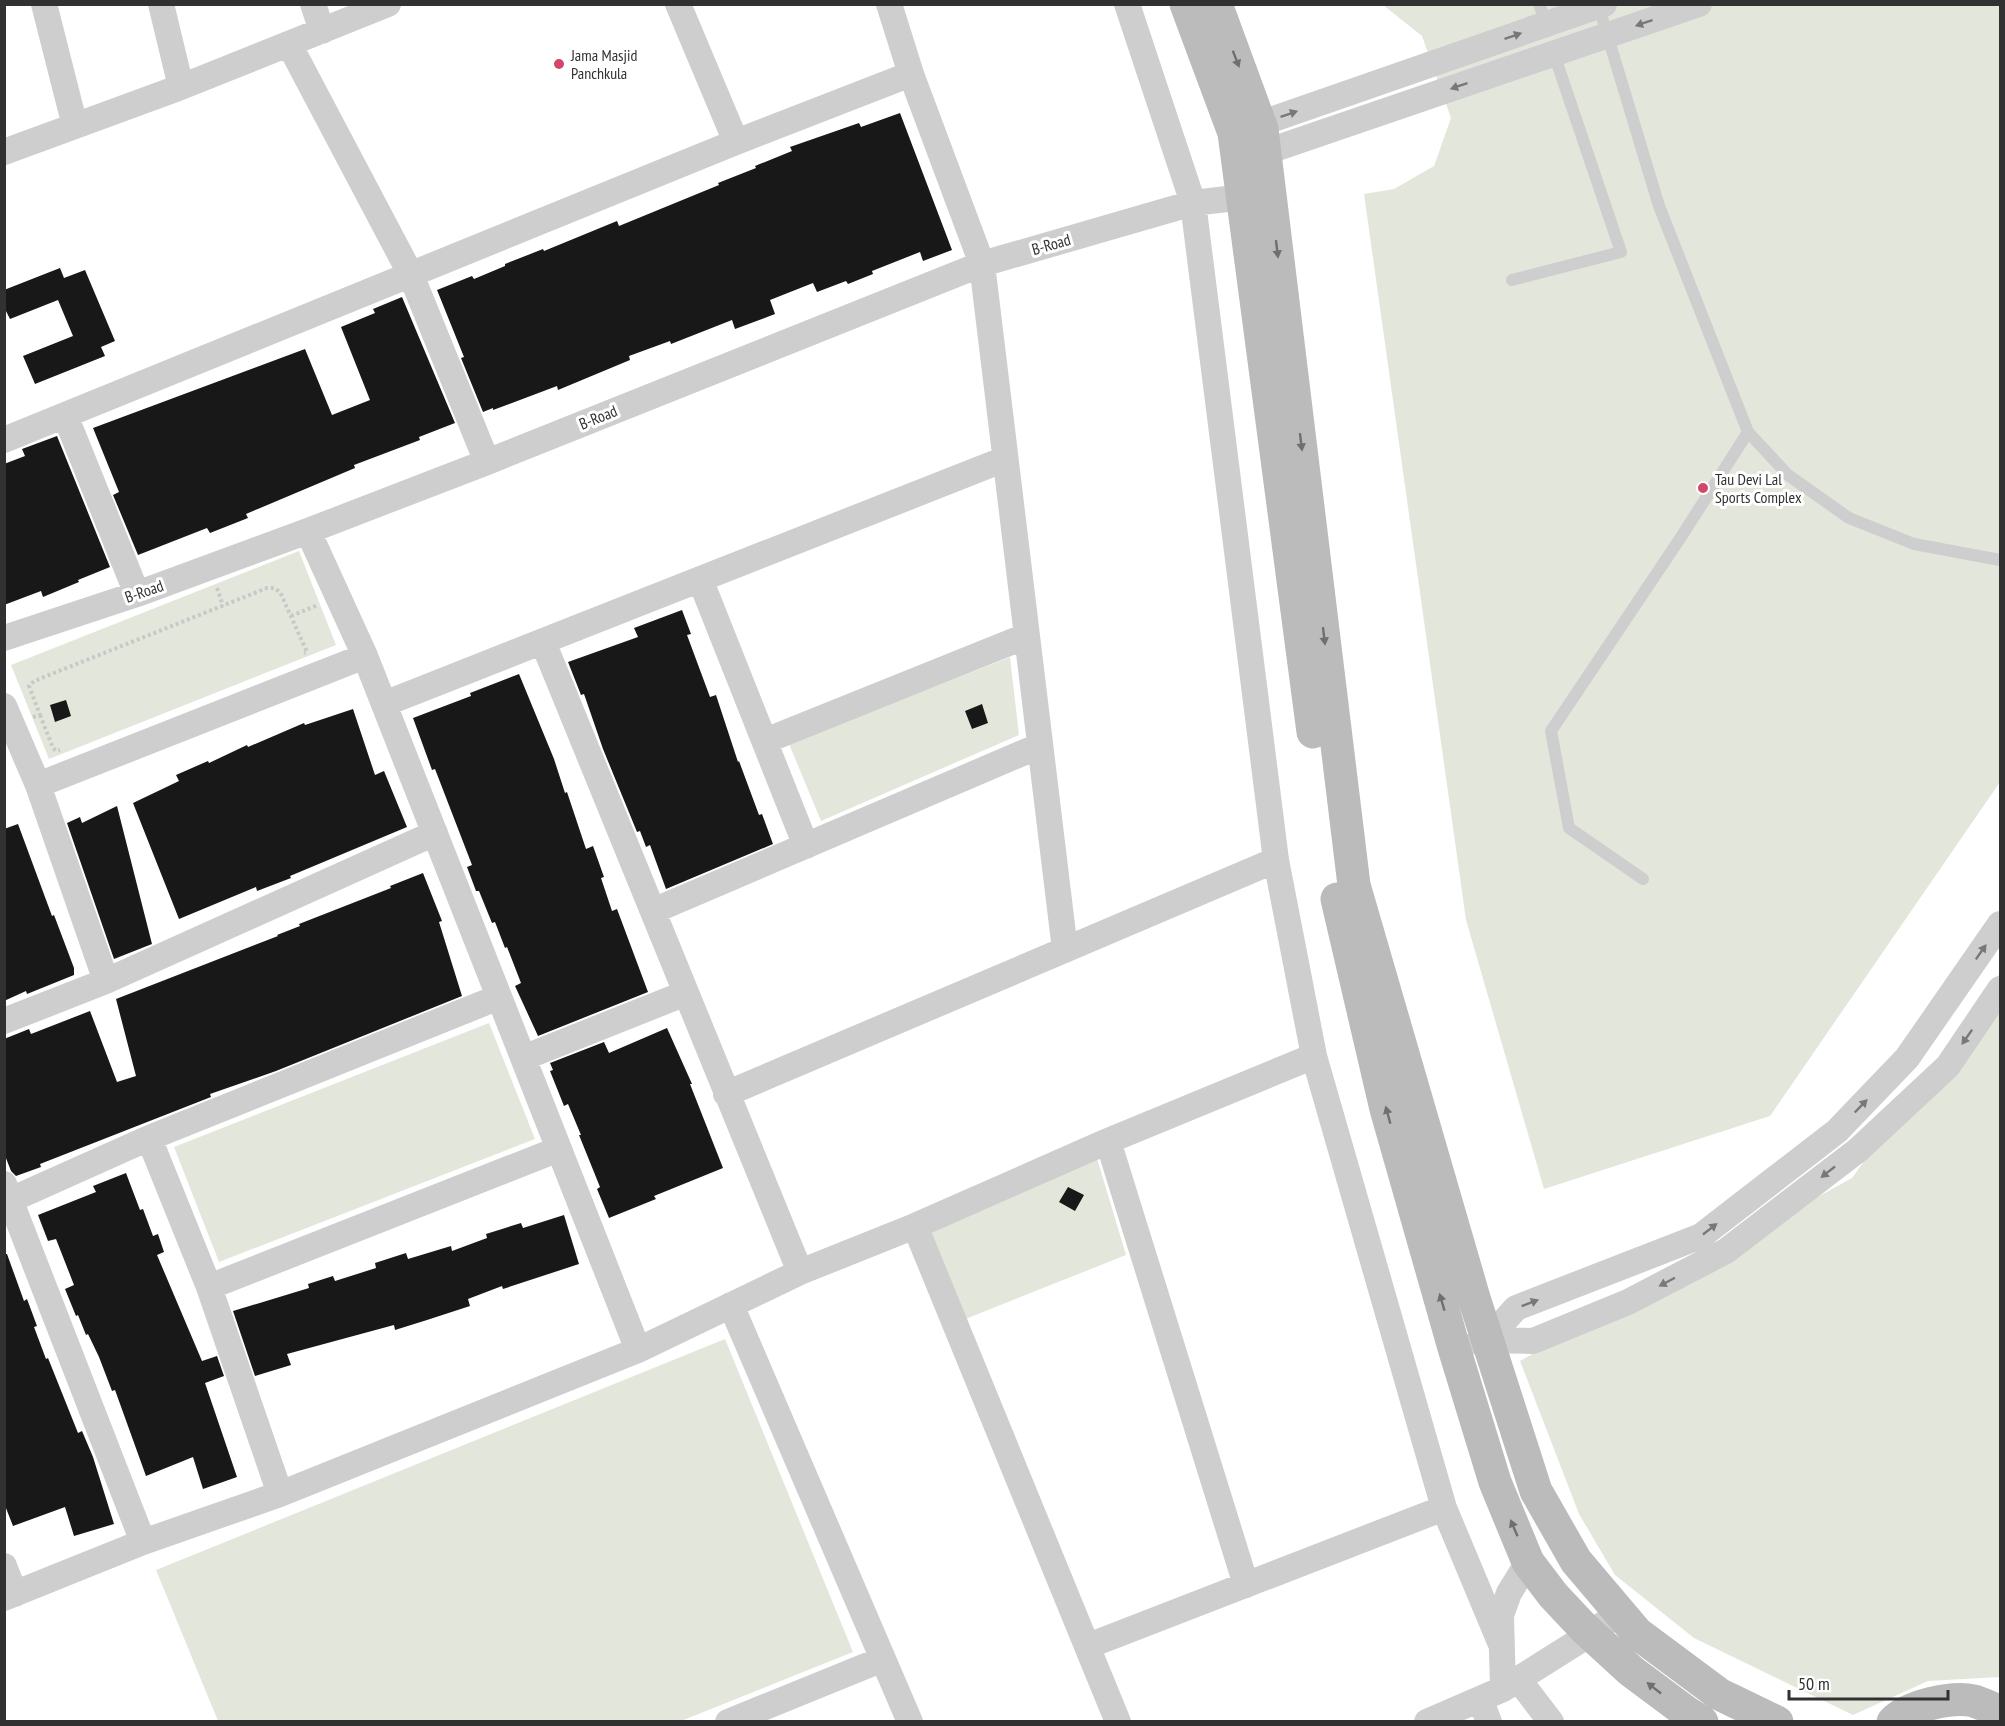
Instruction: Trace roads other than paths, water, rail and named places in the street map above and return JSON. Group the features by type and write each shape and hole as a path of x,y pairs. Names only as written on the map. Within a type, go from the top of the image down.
{"street":[{"path":"44,4 75,126"},
{"path":"161,4 181,87"},
{"path":"313,4 322,30"},
{"path":"4,152 181,87 388,4"},
{"path":"678,4 736,142"},
{"path":"889,4 911,74 982,264 1065,950"},
{"path":"1127,4 1193,203 1276,860 1314,1056 1444,1508 1500,1642"},
{"path":"1185,4 1249,142"},
{"path":"1216,4 1249,142 1354,885 1487,1340 1536,1491 1576,1561 1637,1633 1719,1694 1777,1722"},
{"path":"1249,142 1554,54 1699,4"},
{"path":"1249,142 1543,14 1600,5"},
{"path":"1543,14 1554,54"},
{"path":"289,44 411,274 487,462"},
{"path":"4,440 736,142 911,74"},
{"path":"1256,195 1333,884 1386,1109 1455,1348 1495,1482 1528,1562 1553,1595 1590,1634 1631,1671 1702,1722"},
{"name":"B-Road","path":"4,638 137,594 308,531 982,264 1193,203 1256,195"},
{"path":"65,415 137,594"},
{"path":"384,704 1005,459"},
{"path":"308,531 365,656 638,1350"},
{"path":"700,579 806,846"},
{"path":"765,741 1026,636"},
{"path":"543,642 800,1272"},
{"path":"38,785 365,656"},
{"path":"8,715 38,785 106,981"},
{"path":"653,911 1039,746"},
{"path":"4,1021 106,981 435,833"},
{"path":"726,1094 1276,860"},
{"path":"1487,1340 1516,1308 1701,1236 1837,1131 1907,1058 2001,924"},
{"path":"1455,1348 1487,1340 1533,1341 1628,1302 1726,1251 1858,1150 1948,1066 2001,989"},
{"path":"523,1058 686,993"},
{"path":"143,1542 7,1196 500,997"},
{"path":"4,1566 10,1596 143,1542 280,1494 638,1350 800,1272 915,1226 1108,1141 1314,1056"},
{"path":"149,1138 209,1287 280,1494"},
{"path":"1108,1141 1246,1585"},
{"path":"209,1287 559,1149"},
{"path":"915,1226 1118,1722"},
{"path":"731,1305 910,1722"},
{"path":"1088,1646 1444,1508"},
{"path":"1497,1697 1503,1605 1528,1562"},
{"path":"1427,1722 1497,1697 1620,1612"},
{"path":"728,1722 883,1659"},
{"path":"1497,1697 1551,1722"},
{"path":"1893,1722 1900,1714 1933,1703 1950,1701 1972,1701 2001,1712"}],"lane":[{"path":"1600,5 1659,206 1748,432 1788,475 1849,518 1914,544 2001,560"},
{"path":"1512,280 1620,252 1554,54"},
{"path":"1643,879 1569,828 1551,731 1683,534 1748,432"}],"place":[{"name":"Jama Masjid Panchkula","path":"559,64"},
{"name":"Tau Devi Lal Sports Complex","path":"1703,488"}]}
